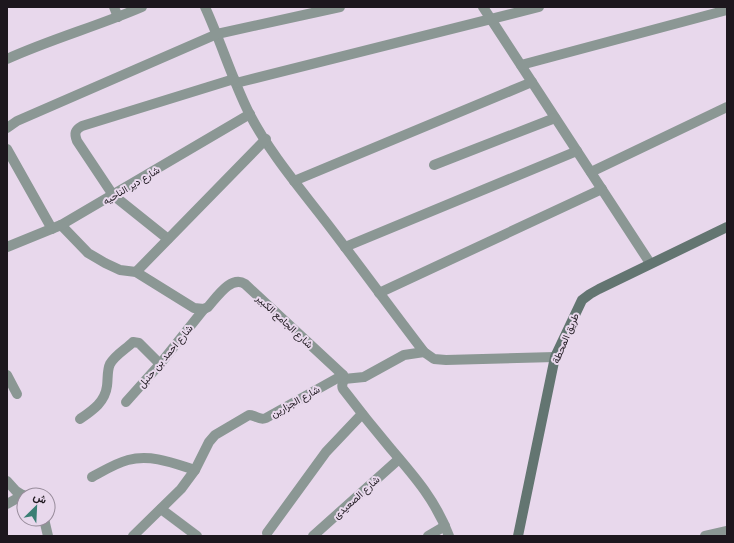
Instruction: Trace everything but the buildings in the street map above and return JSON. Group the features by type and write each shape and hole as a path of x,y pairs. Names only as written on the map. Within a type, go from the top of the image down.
{"street":[{"path":"114,7 118,17"},
{"path":"7,59 32,48 142,7"},
{"path":"206,7 235,81 250,114 294,181 424,352 434,359 446,360 555,357"},
{"path":"7,128 17,121 217,34 340,7"},
{"path":"483,7 650,263"},
{"path":"168,239 113,195 76,141 74,135 78,128 235,81 539,7"},
{"path":"521,65 727,10"},
{"path":"294,181 532,82"},
{"path":"591,172 727,107"},
{"name":"شارع دير الناحيه","path":"7,247 56,227 250,114"},
{"path":"434,165 555,118"},
{"path":"136,272 266,139"},
{"path":"7,149 56,227 88,253 120,270 136,272 194,308 204,309"},
{"path":"345,247 577,151"},
{"path":"379,292 602,189"},
{"name":"طريق المحطة","path":"518,536 555,357 582,300 594,291 727,226"},
{"name":"شارع الجامع الكبير","path":"204,309 208,307 232,282 241,281 344,377"},
{"name":"شارع احمد بن حنبل","path":"126,402 160,364 204,309"},
{"path":"80,419 95,409 100,403 106,390 111,363 133,342 139,343 160,364"},
{"path":"424,352 404,355 364,377 344,377 342,385 343,389 362,414 423,487 435,505 449,536"},
{"path":"7,375 17,394"},
{"name":"شارع الجزارين","path":"132,536 182,489 195,470 209,442 223,430 249,415 261,419 266,418 344,377"},
{"path":"267,533 326,452 362,414"},
{"path":"92,477 127,460 138,458 162,460 195,470"},
{"name":"شارع الصعيدى","path":"313,536 399,458"},
{"path":"7,481 16,489"},
{"path":"7,504 16,500"},
{"path":"161,509 196,536"},
{"path":"428,536 445,526"},
{"path":"705,536 727,531"}]}
